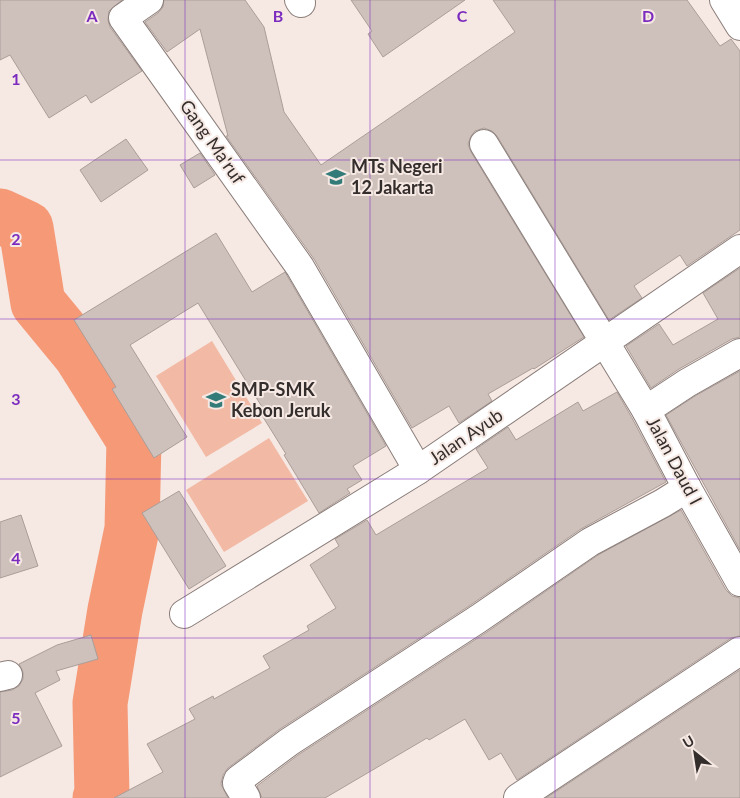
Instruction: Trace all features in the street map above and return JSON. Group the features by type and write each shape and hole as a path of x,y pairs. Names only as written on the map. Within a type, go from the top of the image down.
{"street":[{"path":"116,7 149,0"},
{"path":"724,0 740,26"},
{"name":"Gang Ma'ruf","path":"116,7 300,267 418,470"},
{"name":"Jalan Daud I","path":"484,144 646,410 740,582"},
{"name":"Jalan Ayub","path":"184,614 418,470 740,249"},
{"path":"646,410 686,383 740,353"},
{"path":"246,798 237,783 238,780 253,768 478,619 590,542 687,488"},
{"path":"518,798 740,651"}],"shaded area":[{"path":"212,341 262,423 206,457 156,376"},
{"path":"269,438 308,501 224,552 186,490"}],"building":[{"path":"0,0 122,0 109,11 108,20 110,27 142,71 91,103 86,95 49,118 10,55 0,60"},
{"path":"164,0 245,0 264,27 284,112 321,165 515,32 493,0 687,0 720,46 731,39 740,51 740,230 687,266 680,255 634,286 642,298 609,320 497,136 492,131 484,128 475,131 468,144 471,152 584,337 534,369 488,394 492,401 459,423 449,406 412,428 314,259 226,136 228,136 200,29 167,52 145,22 158,13 163,7"},
{"path":"351,0 465,0 383,57 368,34 372,31"},
{"path":"126,139 148,170 101,202 80,170"},
{"path":"200,153 215,175 194,188 180,165"},
{"path":"216,233 252,292 285,272 386,446 353,466 362,480 347,489 350,493 319,513 258,409 262,407 198,303 130,345 187,437 154,458 112,389 116,387 74,320"},
{"path":"740,268 740,337 732,339 679,369 651,388 626,346 659,324 673,345 718,319 703,293"},
{"path":"740,371 740,550 666,415 695,396"},
{"path":"617,392 666,482 581,529 469,606 280,729 228,768 223,775 221,784 228,798 114,798 163,772 147,744 195,719 189,709 213,696 214,699 270,668 263,656 309,630 307,626 336,608 310,565 339,546 335,539 367,520 376,535 488,468 476,449 508,427 516,440 578,402 583,411"},
{"path":"179,491 226,566 189,589 142,513"},
{"path":"681,510 726,590 732,596 740,598 740,636 731,638 517,780 501,753 489,760 465,719 429,740 427,738 325,798 262,798 257,786 298,755 487,632 598,555"},
{"path":"21,515 38,566 0,578 0,522"},
{"path":"91,635 98,659 56,671 60,680 35,693 62,746 0,777 0,692 12,690 19,686 23,679 23,672 19,664 57,645"},
{"path":"740,670 740,798 546,798"}],"waterway":[{"path":"0,216 26,228 38,303 80,354 134,440 132,529 115,610 100,703 102,796 100,798"}],"place":[{"name":"MTs Negeri 12 Jakarta","path":"336,177"},
{"name":"SMP-SMK Kebon Jeruk","path":"216,400"}]}
